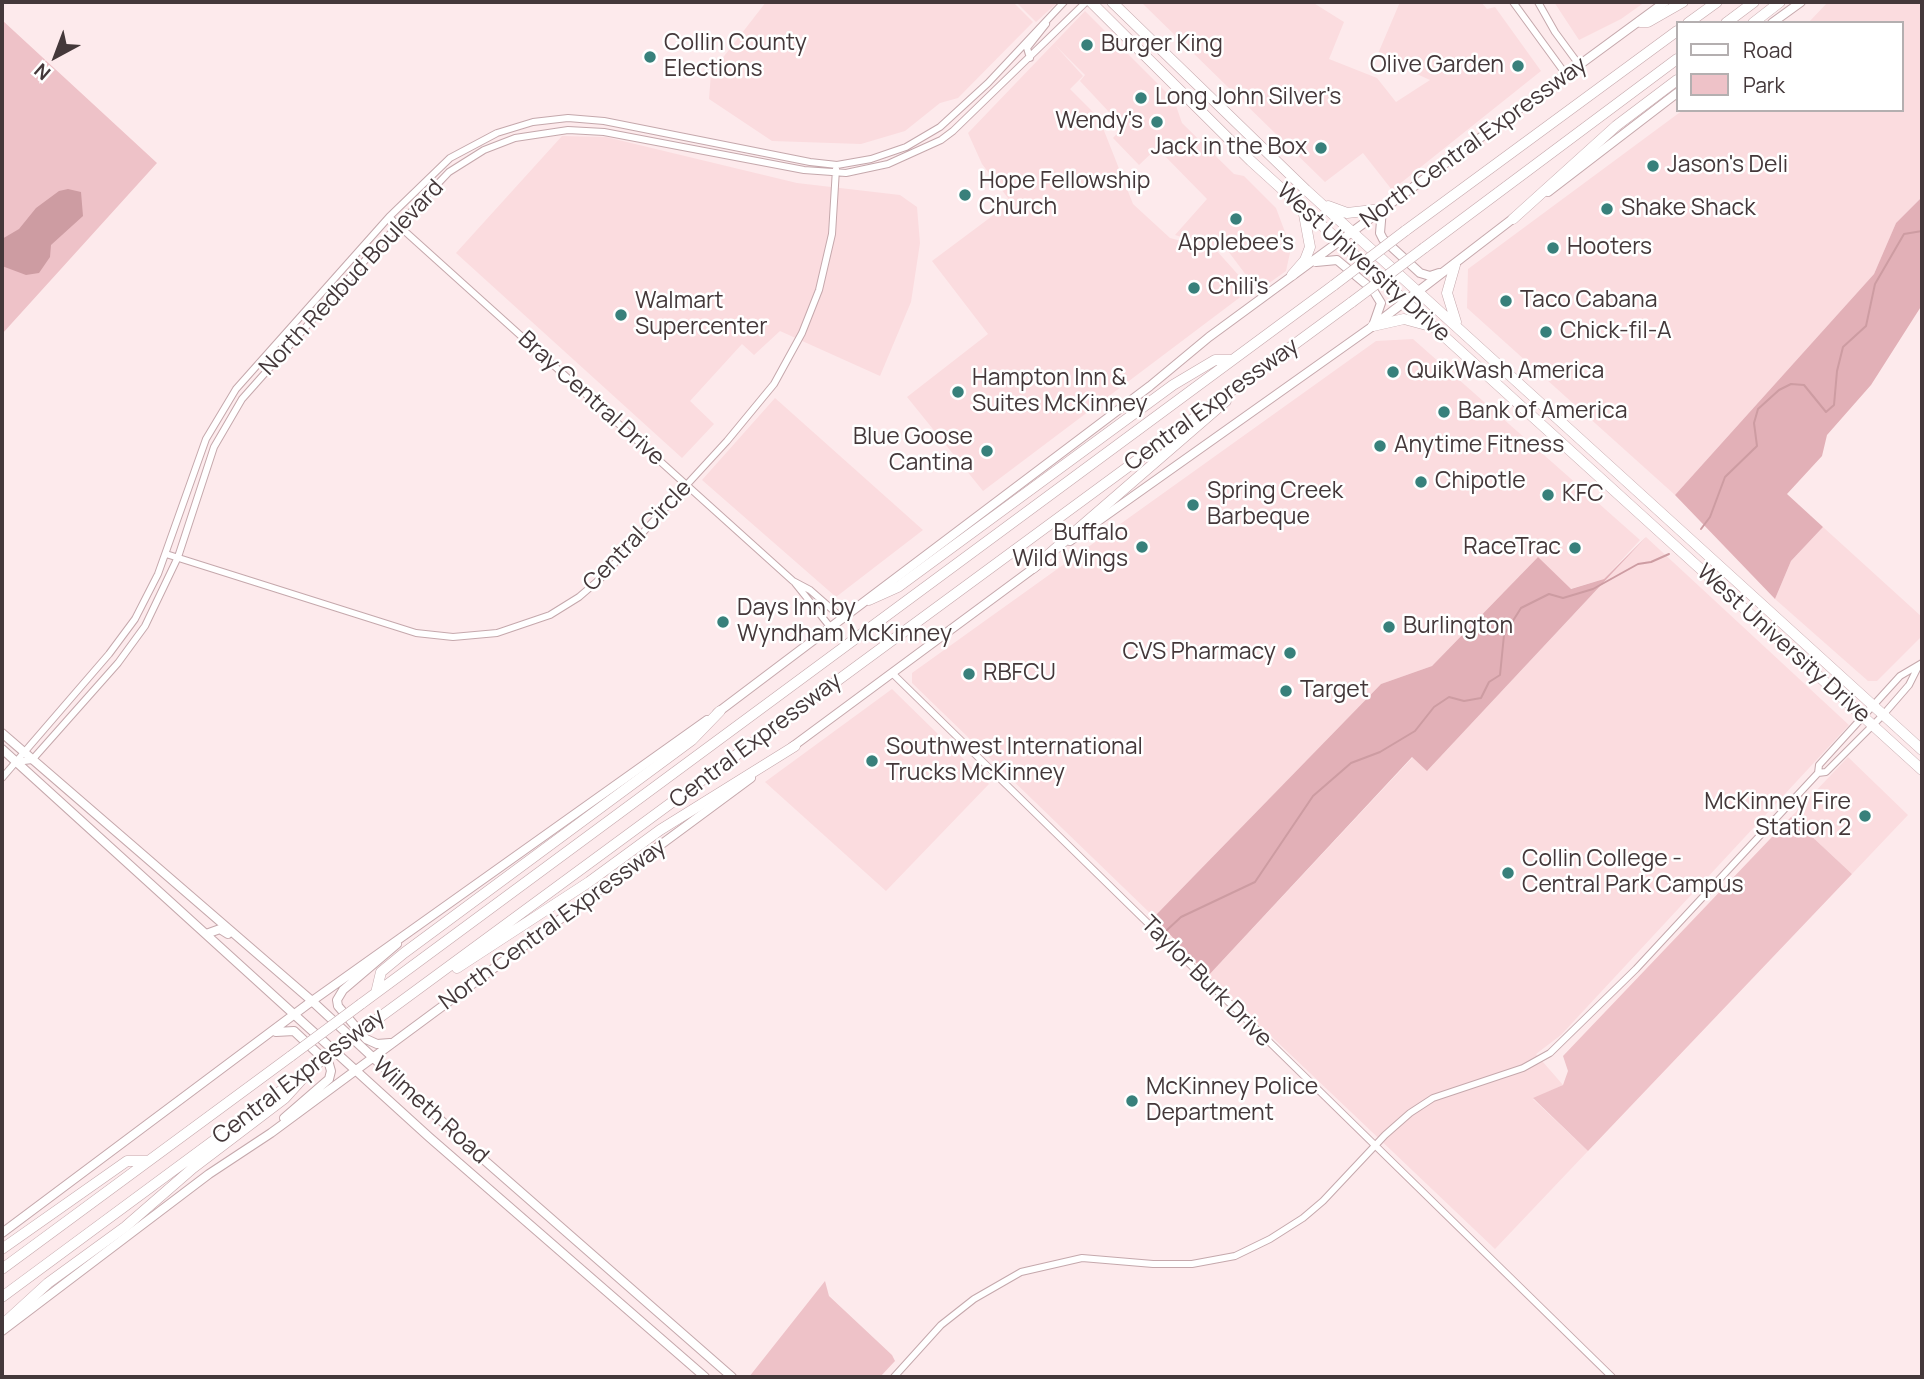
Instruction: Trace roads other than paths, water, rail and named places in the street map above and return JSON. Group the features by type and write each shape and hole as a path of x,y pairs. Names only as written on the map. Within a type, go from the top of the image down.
{"highway":[{"name":"West University Drive","path":"1088,2 1302,209 1922,771"},
{"name":"West University Drive","path":"1112,2 1321,204 1922,750"},
{"path":"1640,22 1648,22 1683,2"},
{"path":"1691,21 1717,2"},
{"path":"1729,21 1754,2"},
{"path":"1756,21 1780,2"},
{"name":"Central Expressway","path":"2,1269 1675,32"},
{"name":"Central Expressway","path":"2,1297 1352,302 1675,60"},
{"path":"1513,219 1616,126 1675,82"},
{"path":"1321,204 1345,213 1382,209"},
{"path":"1292,275 1305,260 1310,247 1302,209"},
{"path":"1455,265 1447,293 1457,326"},
{"path":"1373,326 1404,319 1435,327"},
{"path":"1033,568 1282,353"},
{"path":"869,600 898,587 1173,385 1215,360 1232,360"},
{"path":"1517,403 1527,391"},
{"path":"376,993 382,972 414,944 692,740 720,711"},
{"path":"431,981 475,959 660,830 795,746"},
{"path":"2,1325 48,1283 125,1227 193,1168 285,1098 314,1066"},
{"path":"2,1249 127,1161 147,1161"}],"main road":[{"name":"North Central Expressway","path":"2,1233 295,1013 720,711 1292,275 1665,2"},
{"path":"1775,21 1801,2"},
{"name":"North Central Expressway","path":"2,1331 209,1174 271,1133 1033,568 1406,302 1675,95"},
{"path":"1382,209 1381,237 1416,271 1434,275 1455,265"},
{"path":"1307,264 1328,258 1337,260 1373,290 1381,303 1373,326"},
{"name":"Wilmeth Road","path":"2,733 312,1001 371,1058 732,1377"},
{"name":"Wilmeth Road","path":"2,750 295,1013 354,1070 705,1377"},
{"path":"121,859 132,847"},
{"path":"206,934 220,929 277,972"},
{"path":"394,1042 377,1044 366,1039 338,1006 337,1000 343,989 380,962 412,930"},
{"path":"270,1034 285,1029 294,1031 329,1064 331,1071 329,1079 294,1108 271,1133"}],"street":[{"name":"North Redbud Boulevard","path":"2,778 124,635 146,600 166,554 203,446 218,415 236,389 389,217 433,171 458,152 498,132 552,119 604,121 795,160 837,165 871,159 906,147 929,135 959,111 1064,2"},
{"name":"North Redbud Boulevard","path":"32,760 127,652 150,618 178,558 210,456 227,421 252,386 432,187 474,156 516,138 552,131 604,132 789,169 836,174 872,169 901,160 942,140 1088,2"},
{"path":"1514,2 1567,76"},
{"path":"1538,2 1580,66"},
{"path":"1030,58 1027,48 1042,32 1050,16"},
{"path":"959,111 966,119"},
{"name":"Central Circle","path":"166,554 406,631 453,637 497,633 539,620 579,597 601,578 758,406 802,333 826,265 837,165"},
{"name":"Bray Central Drive","path":"389,217 793,581 831,628"},
{"path":"307,307 316,314"},
{"path":"218,415 227,421"},
{"name":"Bray Central Drive","path":"793,581 810,590 843,619"},
{"path":"894,1377 942,1325 974,1299 1021,1272 1082,1258 1153,1264 1192,1264 1235,1256 1303,1218 1373,1147 1410,1113 1433,1098 1523,1068 1550,1053 1570,1037 1818,773 1819,765 1900,676 1920,665"},
{"path":"1818,773 1826,772 1882,715 1909,685 1920,665"},
{"name":"Taylor Burk Drive","path":"892,673 1373,1147 1612,1377"},
{"path":"16,762 32,760"}],"waterway":[{"path":"1701,529 1710,517 1725,477 1757,446 1754,423 1758,409 1779,390 1791,384 1804,385 1826,412 1834,405 1837,371 1843,347 1866,326 1875,284 1904,234 1922,231"},
{"path":"1167,930 1181,917 1255,882 1313,796 1351,763 1380,752 1415,731 1434,707 1449,697 1464,701 1481,698 1489,682 1500,675 1504,635 1521,608 1549,594 1563,598 1593,589 1638,564 1669,554"}],"place":[{"name":"Burger King","path":"1087,45"},
{"name":"Collin County Elections","path":"650,57"},
{"name":"Olive Garden","path":"1518,66"},
{"name":"Long John Silver's","path":"1141,98"},
{"name":"Wendy's","path":"1157,122"},
{"name":"Jack in the Box","path":"1321,148"},
{"name":"Jason's Deli","path":"1653,166"},
{"name":"Hope Fellowship Church","path":"965,195"},
{"name":"Shake Shack","path":"1607,209"},
{"name":"Applebee's","path":"1236,219"},
{"name":"Hooters","path":"1553,248"},
{"name":"Chili's","path":"1194,288"},
{"name":"Taco Cabana","path":"1506,301"},
{"name":"Walmart Supercenter","path":"621,315"},
{"name":"Chick-fil-A","path":"1546,332"},
{"name":"QuikWash America","path":"1393,372"},
{"name":"Hampton Inn & Suites McKinney","path":"958,392"},
{"name":"Bank of America","path":"1444,412"},
{"name":"Anytime Fitness","path":"1380,446"},
{"name":"Blue Goose Cantina","path":"987,451"},
{"name":"Chipotle","path":"1421,482"},
{"name":"KFC","path":"1548,495"},
{"name":"Spring Creek Barbeque","path":"1193,505"},
{"name":"Buffalo Wild Wings","path":"1142,547"},
{"name":"RaceTrac","path":"1575,548"},
{"name":"Days Inn by Wyndham McKinney","path":"723,622"},
{"name":"Burlington","path":"1389,627"},
{"name":"CVS Pharmacy","path":"1290,653"},
{"name":"RBFCU","path":"969,674"},
{"name":"Target","path":"1286,691"},
{"name":"Southwest International Trucks McKinney","path":"872,761"},
{"name":"McKinney Fire Station 2","path":"1865,816"},
{"name":"Collin College - Central Park Campus","path":"1508,873"},
{"name":"McKinney Police Department","path":"1132,1101"}]}
